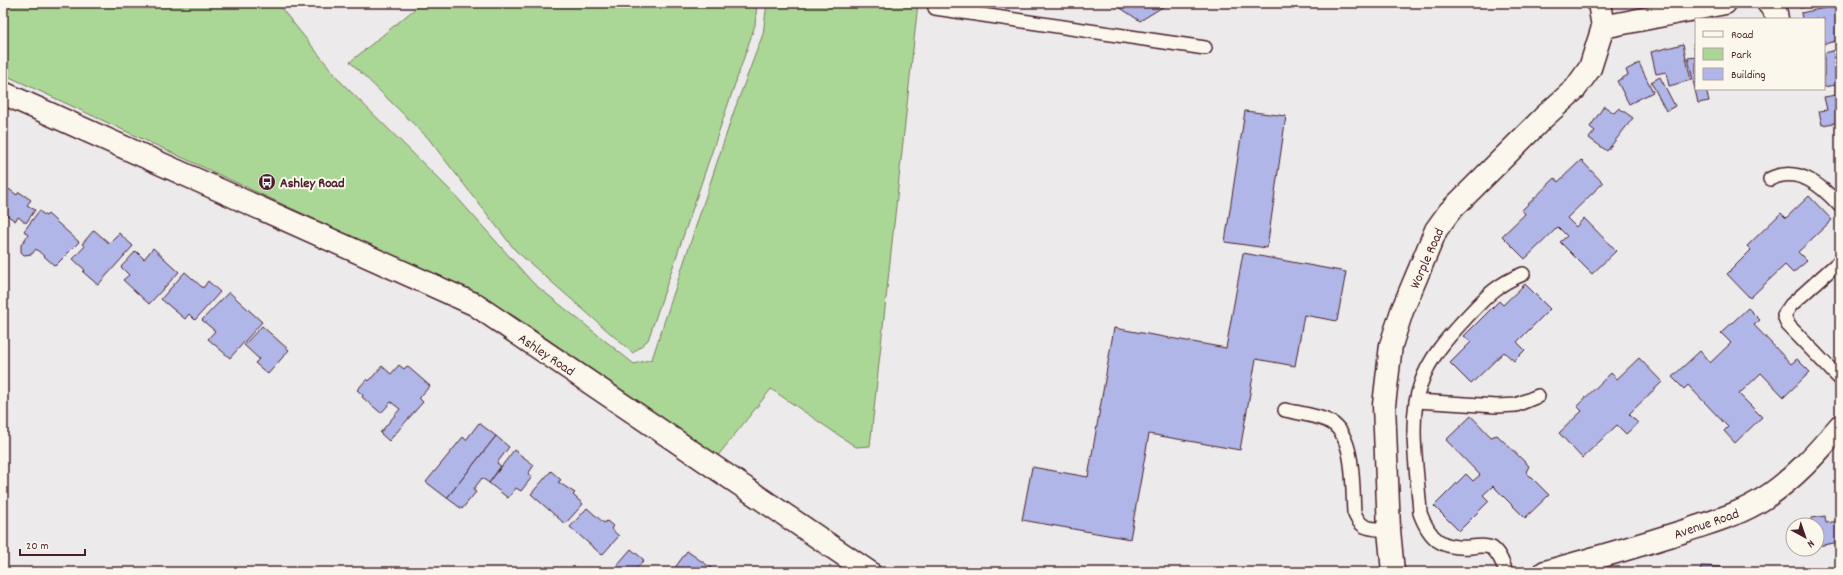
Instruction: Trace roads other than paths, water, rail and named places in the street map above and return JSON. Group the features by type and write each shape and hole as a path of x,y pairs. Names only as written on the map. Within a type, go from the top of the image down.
{"street":[{"name":"Worple Road","path":"1393,572 1389,530 1384,405 1391,345 1402,311 1436,230 1450,212 1544,117 1574,89 1590,68 1603,27 1599,3"},
{"path":"1603,27 1725,3"},
{"path":"1768,3 1776,13 1777,18"},
{"name":"Ashley Road","path":"3,92 474,304 869,572"},
{"name":"Avenue Road","path":"1545,572 1659,539 1741,512 1764,499 1789,480 1817,453 1840,426"}],"lane":[{"path":"935,8 1206,48"},
{"path":"1770,179 1779,174 1788,174 1810,180 1825,190 1840,206"},
{"path":"1840,261 1791,305 1784,315 1788,325 1840,379"},
{"path":"1506,572 1500,555 1492,548 1482,546 1454,547 1441,543 1431,536 1420,513 1414,421 1416,400 1427,368 1452,333 1487,295 1505,281 1523,274"},
{"path":"1416,400 1497,406 1516,405 1538,396"},
{"path":"1285,410 1327,420 1336,425 1345,437 1350,452 1354,512 1357,521 1364,528 1389,530"}],"place":[{"name":"Ashley Road","path":"267,182"}]}
